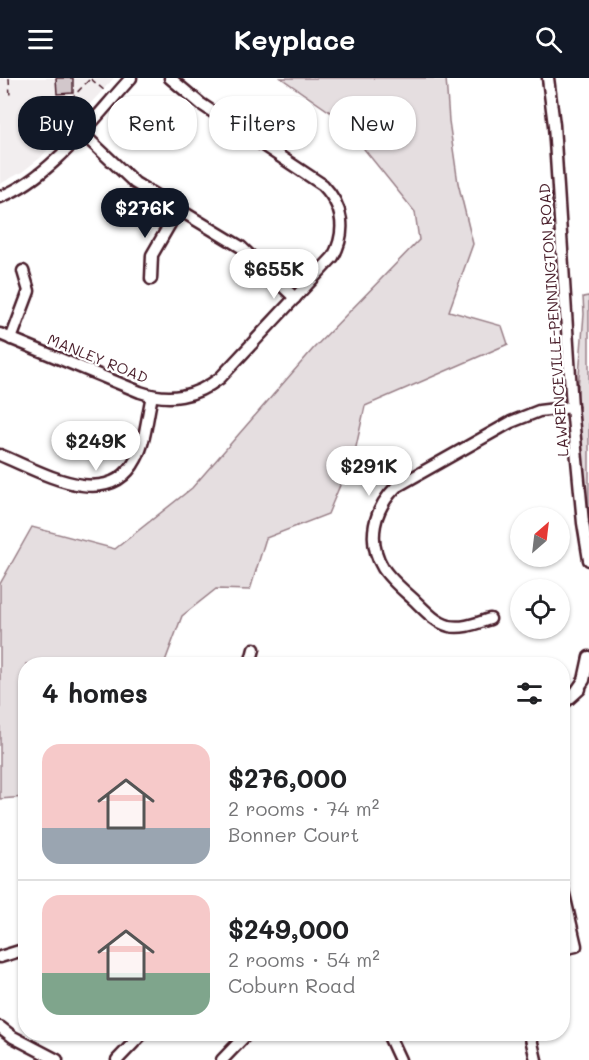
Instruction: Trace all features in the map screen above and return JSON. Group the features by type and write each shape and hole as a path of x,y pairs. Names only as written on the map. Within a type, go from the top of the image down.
{"street":[{"path":"96,116 131,78"},
{"name":"MANLEY ROAD","path":"0,334 152,396 175,398 188,396 210,386 220,378 330,260 337,248 342,219 335,201 322,186 201,104 170,78"},
{"name":"LAWRENCEVILLE-PENNINGTON ROAD","path":"548,78 554,125 572,407 583,523 589,560"},
{"path":"96,146 135,183 242,248 295,298"},
{"path":"0,197 18,190 44,172 64,150"},
{"path":"151,279 152,255 178,210"},
{"path":"11,339 29,291 23,271"},
{"path":"0,455 75,484 94,487 114,481 130,468 140,451 152,396"},
{"path":"490,619 466,627 442,623 390,577 378,558 374,535 378,512 388,495 396,487 511,422 539,411 572,407"},
{"path":"252,657 254,649"},
{"path":"570,698 584,686 589,657"},
{"path":"570,930 576,946 570,947"},
{"path":"0,957 18,951"},
{"path":"0,1027 18,1039"},
{"path":"22,1041 57,1060"},
{"path":"117,1060 135,1041"},
{"path":"222,1060 240,1041"},
{"path":"391,1041 400,1060"},
{"path":"532,1041 536,1060"}],"path":[{"path":"9,78 10,97"},
{"path":"74,96 91,78 105,91"}],"shaded area":[{"path":"0,78 114,78 96,97 18,96 18,150 47,150 22,172 0,184"},
{"path":"281,78 446,78 449,121 458,183 473,244 449,311 502,326 508,344 365,406 356,447 328,514 266,538 250,590 216,589 182,616 167,657 18,657 18,798 0,799 0,584 32,527 115,549 192,488 313,349 419,240 415,212 365,150 416,150 416,96 329,96 329,111 317,103 317,96 307,96"},
{"path":"589,296 589,541 577,400 584,314 583,297"}],"building":[{"path":"56,78 73,78 73,93 57,94"}]}
